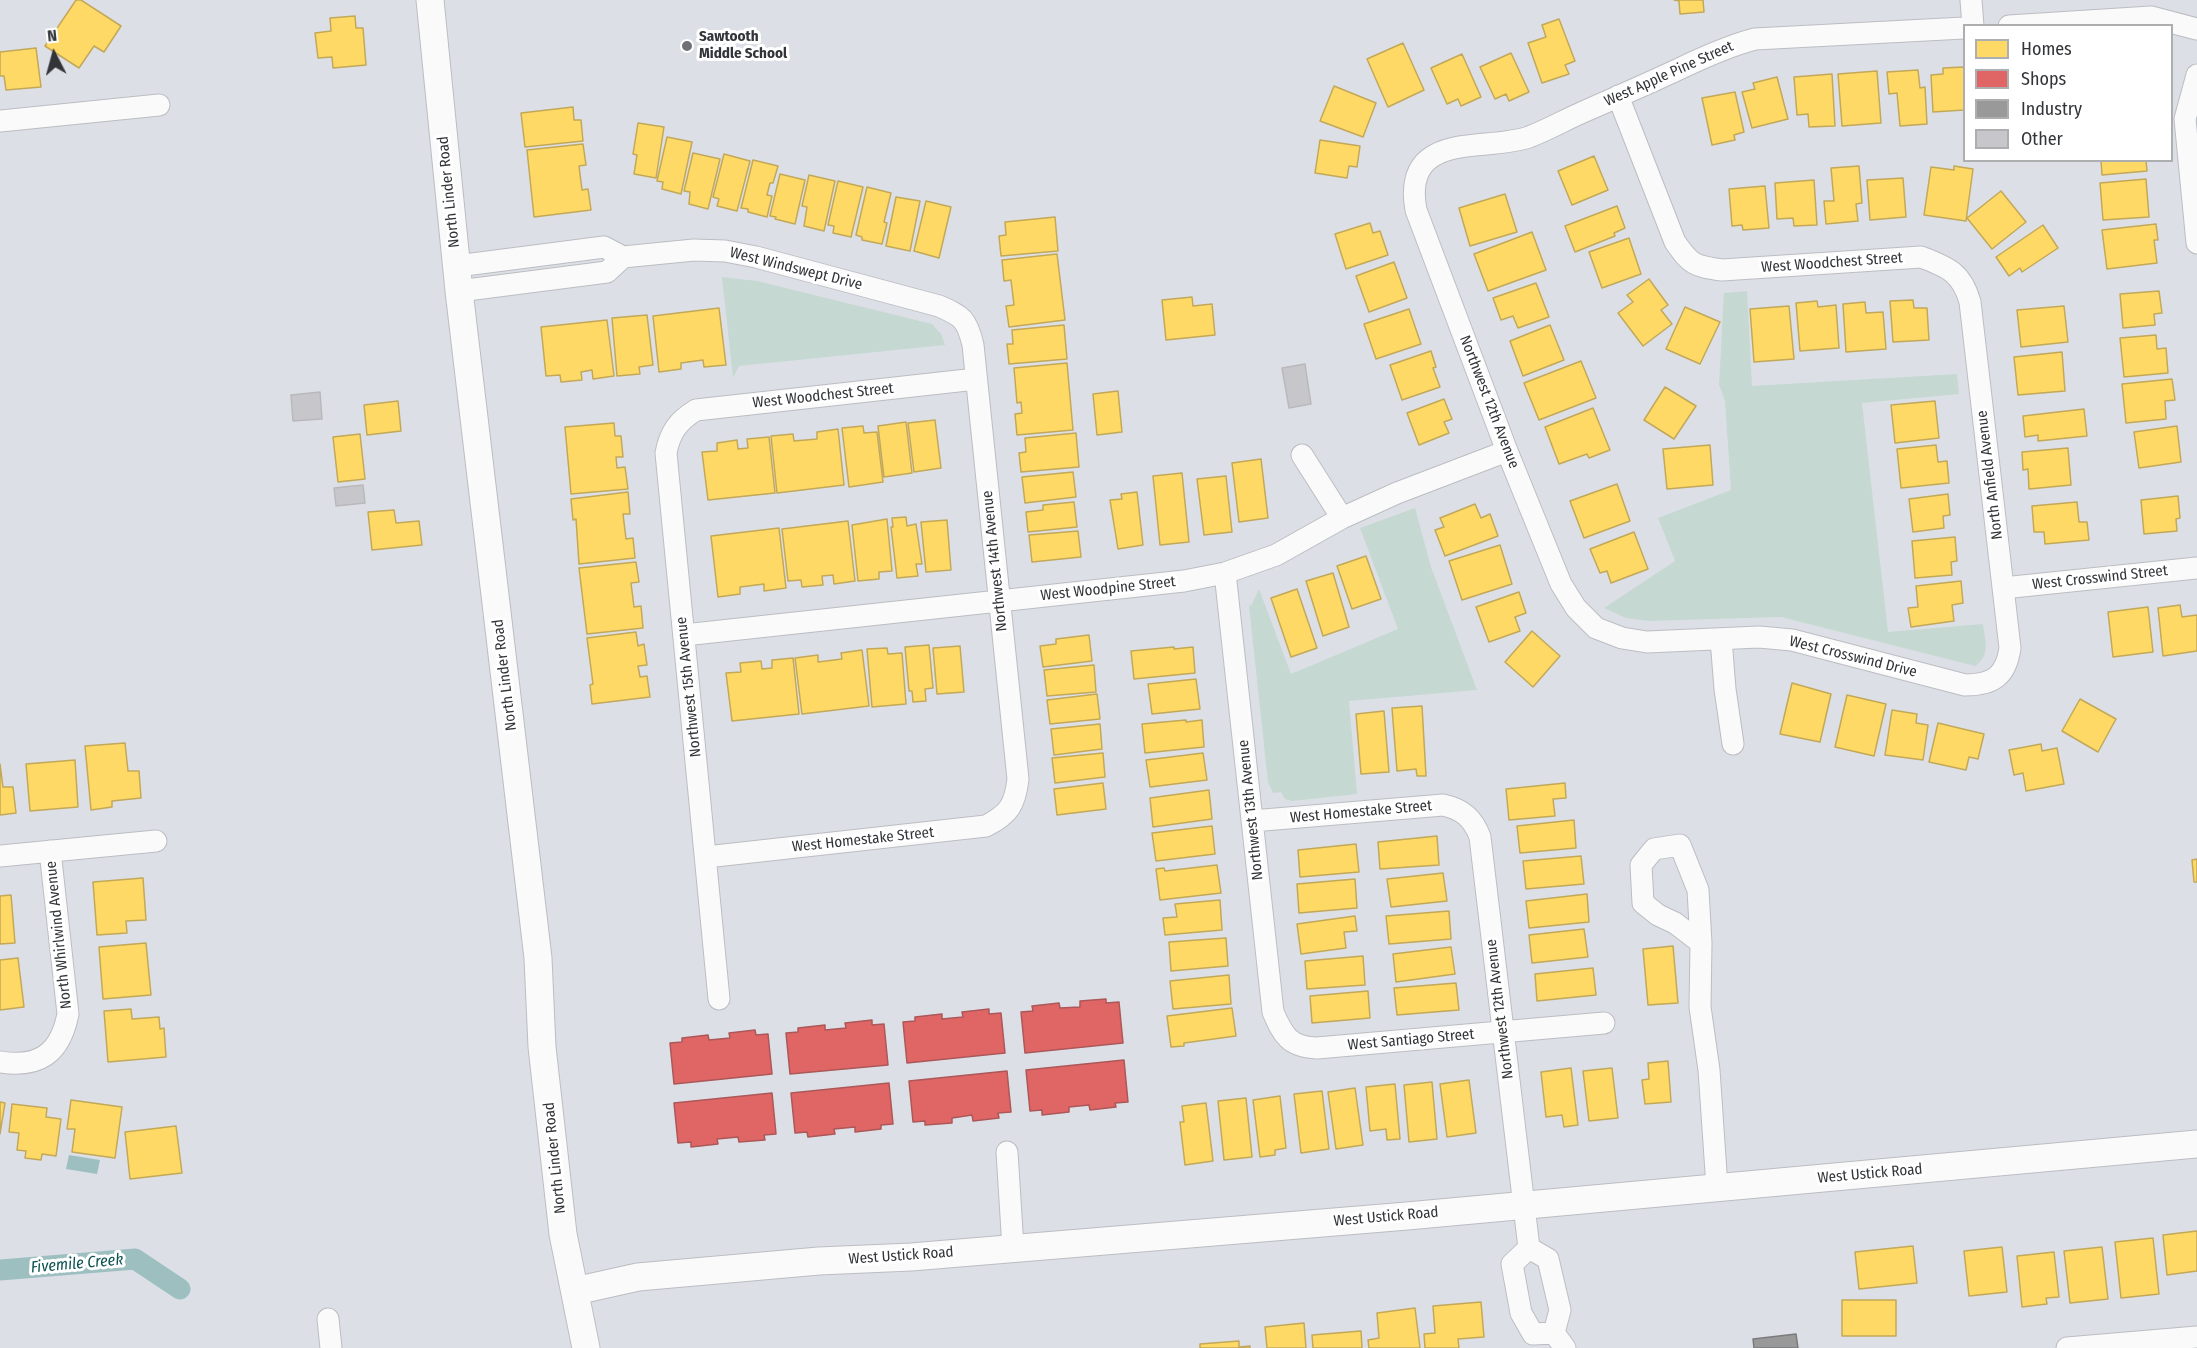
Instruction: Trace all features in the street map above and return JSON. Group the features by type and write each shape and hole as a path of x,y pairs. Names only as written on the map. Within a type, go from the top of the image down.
{"main road":[{"name":"North Linder Road","path":"432,0 458,279 538,958 542,1047 562,1221 586,1348"},
{"name":"West Ustick Road","path":"575,1291 638,1277 819,1261 911,1257 1524,1205 2197,1144"}],"street":[{"path":"1971,0 1973,24"},
{"path":"2041,24 2151,17 2197,29"},
{"name":"West Apple Pine Street","path":"1422,165 1435,155 1452,149 1509,143 1531,136 1732,45 1755,39 1963,28"},
{"path":"2197,75 2185,119 2197,243"},
{"name":"West Woodchest Street","path":"1618,96 1675,242 1688,260 1700,267 1722,270 1921,257 1945,266 1959,277"},
{"path":"0,121 159,105"},
{"name":"Northwest 12th Avenue","path":"1422,165 1416,178 1414,196 1416,210 1561,584 1576,608 1596,628"},
{"name":"West Windswept Drive","path":"458,279 604,247 622,257 694,250 725,251 756,257 939,306 963,318"},
{"name":"North Anfield Avenue","path":"1959,277 1970,302 2010,648 2008,661 2001,674"},
{"name":"Northwest 14th Avenue","path":"963,318 973,345 1018,779 1013,805"},
{"name":"West Woodchest Street","path":"674,427 696,410 976,379"},
{"name":"Northwest 15th Avenue","path":"674,427 666,453 719,999"},
{"name":"West Woodpine Street","path":"684,635 1184,581 1225,573 1276,555 1342,518 1396,493 1508,451"},
{"path":"1302,455 1342,518"},
{"name":"West Crosswind Street","path":"2003,588 2197,568"},
{"name":"Northwest 13th Avenue","path":"1225,573 1273,1012 1281,1030 1291,1042"},
{"name":"West Crosswind Drive","path":"1596,628 1622,638 1647,642 1760,637 1792,640 1965,685 1983,685 2001,674"},
{"path":"1721,639 1733,744"},
{"name":"West Homestake Street","path":"706,857 986,826 1001,818 1013,805"},
{"name":"West Homestake Street","path":"1252,821 1443,805 1456,808 1468,816"},
{"name":"Northwest 12th Avenue","path":"1468,816 1476,826 1480,837 1529,1248"},
{"path":"0,856 156,841"},
{"name":"North Whirlwind Avenue","path":"0,1062 17,1065 36,1062 52,1052 65,1030 68,1014 50,851"},
{"path":"1701,943 1700,1007 1709,1070 1713,1149 1718,1187"},
{"name":"West Santiago Street","path":"1291,1042 1304,1048 1317,1048 1604,1023"},
{"path":"1007,1152 1013,1248"},
{"path":"1529,1248 1548,1259 1560,1310 1560,1340 1533,1334 1521,1313 1512,1264 1529,1248"},
{"path":"328,1319 331,1348"},
{"path":"2067,1348 2197,1336"}],"shaded area":[{"path":"722,277 757,281 932,324 941,334 945,345 739,366 733,378"},
{"path":"1747,291 1752,386 1957,374 1959,394 1862,403 1888,632 1983,624 1985,652 1975,666 1781,617 1649,621 1626,618 1604,608 1675,561 1658,518 1731,490 1725,401 1719,385 1724,293"},
{"path":"1415,508 1431,567 1477,690 1349,701 1357,794 1292,801 1285,799 1281,792 1273,793 1268,782 1249,606 1259,589 1291,674 1398,629 1360,528"},
{"path":"69,1155 100,1160 97,1174 66,1169"}],"building: Homes":[{"path":"76,0 81,0 121,26 104,52 94,46 79,68 45,46"},
{"path":"1674,0 1703,0 1704,12 1680,14 1679,1"},
{"path":"355,16 356,28 363,28 366,65 333,68 332,57 318,58 315,33 331,31 330,18"},
{"path":"1559,19 1575,61 1565,65 1569,74 1542,83 1528,43 1546,37 1542,25"},
{"path":"1403,43 1424,90 1388,107 1367,59"},
{"path":"36,48 41,87 6,90 4,76 0,76 0,52"},
{"path":"1511,53 1529,92 1509,101 1506,94 1495,99 1480,67"},
{"path":"1462,54 1481,97 1461,106 1458,99 1447,104 1431,68"},
{"path":"1963,67 1963,110 1933,112 1931,75 1943,74 1943,68"},
{"path":"1918,70 1920,88 1925,87 1927,124 1900,126 1897,93 1889,94 1887,72"},
{"path":"1877,71 1881,123 1842,126 1838,74"},
{"path":"1832,74 1835,126 1809,127 1808,114 1797,115 1794,77"},
{"path":"1777,77 1788,119 1752,128 1742,92 1755,89 1753,83"},
{"path":"1334,86 1376,103 1363,137 1320,121"},
{"path":"1735,92 1744,132 1734,135 1735,140 1712,145 1702,98"},
{"path":"573,107 574,120 581,120 583,141 525,147 521,113"},
{"path":"638,123 664,127 656,178 634,174 637,155 633,154"},
{"path":"667,137 692,142 681,194 662,189 663,182 657,181"},
{"path":"1320,140 1360,146 1357,167 1349,166 1347,178 1315,173"},
{"path":"583,144 586,165 579,166 582,190 588,189 591,210 534,217 527,150"},
{"path":"693,153 720,159 708,209 689,204 690,192 684,191"},
{"path":"724,154 750,161 737,211 717,206 719,199 713,197"},
{"path":"1594,156 1608,190 1572,205 1558,171"},
{"path":"753,160 778,166 767,195 772,196 767,217 741,208"},
{"path":"2101,162 2146,162 2147,171 2102,175"},
{"path":"1859,166 1862,203 1856,204 1858,221 1826,224 1824,201 1834,201 1831,168"},
{"path":"1954,166 1973,169 1966,221 1924,215 1931,167 1954,170"},
{"path":"780,174 805,180 795,224 770,216"},
{"path":"809,175 835,181 824,231 804,226 807,207 802,206"},
{"path":"1903,178 1906,217 1870,220 1867,180"},
{"path":"2146,179 2149,217 2103,220 2100,183"},
{"path":"1814,180 1817,225 1794,226 1793,218 1777,219 1775,183"},
{"path":"838,181 863,187 851,237 833,233 834,226 828,225"},
{"path":"1765,186 1769,228 1743,230 1742,225 1732,226 1729,189"},
{"path":"867,187 891,193 884,222 887,223 882,244 862,240 862,237 856,235"},
{"path":"2001,191 2026,222 1992,249 1967,218"},
{"path":"1505,194 1517,232 1470,246 1459,208"},
{"path":"896,197 920,201 910,251 886,246"},
{"path":"926,201 951,207 939,258 914,251"},
{"path":"1617,206 1625,228 1614,233 1615,236 1575,252 1565,226"},
{"path":"1055,217 1058,251 1001,256 999,236 1006,235 1005,222"},
{"path":"1370,223 1373,233 1380,231 1388,255 1346,269 1335,234"},
{"path":"2156,224 2158,240 2154,240 2157,263 2107,269 2102,230"},
{"path":"2043,225 2058,248 2022,272 2020,268 2009,276 1996,257"},
{"path":"1532,232 1546,270 1488,291 1474,254"},
{"path":"1629,238 1641,274 1602,288 1589,252"},
{"path":"1057,254 1065,320 1009,327 1006,306 1014,305 1011,280 1004,281 1002,260"},
{"path":"1394,262 1407,298 1369,312 1356,276"},
{"path":"1649,279 1668,305 1661,310 1672,324 1643,346 1618,313 1633,302 1627,295"},
{"path":"1536,283 1549,317 1518,328 1513,316 1501,320 1493,298"},
{"path":"2159,291 2162,313 2154,314 2155,325 2123,328 2120,294"},
{"path":"1192,297 1193,306 1212,304 1215,335 1166,340 1162,300"},
{"path":"1913,300 1914,308 1927,308 1929,340 1893,342 1890,301"},
{"path":"1817,301 1818,307 1836,305 1839,348 1800,351 1796,303"},
{"path":"1865,302 1866,313 1883,312 1886,349 1846,352 1843,304"},
{"path":"1789,306 1794,359 1754,362 1750,309"},
{"path":"2064,306 2068,342 2021,347 2017,310"},
{"path":"1685,307 1720,322 1700,364 1666,349"},
{"path":"719,308 726,365 704,367 703,360 681,363 681,369 659,372 653,316"},
{"path":"1409,309 1421,344 1376,359 1364,324"},
{"path":"647,315 653,365 639,367 640,374 617,376 612,318"},
{"path":"607,320 614,376 593,379 592,370 581,372 582,380 561,382 560,375 546,376 541,327"},
{"path":"1064,325 1067,359 1009,364 1007,344 1013,344 1012,330"},
{"path":"1550,325 1564,360 1523,376 1510,341"},
{"path":"2156,335 2157,349 2166,348 2168,373 2124,377 2120,338"},
{"path":"1431,351 1436,367 1433,368 1440,387 1402,400 1390,365"},
{"path":"2062,352 2065,391 2018,395 2014,357"},
{"path":"1581,361 1596,398 1539,420 1524,383"},
{"path":"1067,363 1073,430 1017,435 1015,414 1022,413 1021,402 1017,403 1014,368"},
{"path":"2172,379 2175,400 2165,401 2166,419 2126,423 2122,384"},
{"path":"1665,387 1696,406 1674,439 1644,420"},
{"path":"1118,391 1122,432 1097,435 1093,394"},
{"path":"1444,399 1452,419 1444,422 1449,433 1419,445 1407,413"},
{"path":"398,401 401,431 367,435 364,405"},
{"path":"1935,401 1939,438 1895,443 1891,405"},
{"path":"1593,408 1610,450 1589,458 1587,454 1559,464 1545,427"},
{"path":"2084,409 2087,436 2038,441 2038,435 2025,437 2023,416"},
{"path":"935,420 941,468 914,472 908,423"},
{"path":"906,422 912,473 884,477 878,426"},
{"path":"614,423 615,436 621,436 623,457 616,457 617,468 625,467 628,489 571,494 565,427"},
{"path":"863,426 864,433 877,432 883,482 849,487 842,428"},
{"path":"2177,426 2181,462 2139,468 2134,432"},
{"path":"838,429 844,485 777,493 771,436 793,434 794,441 817,439 817,432"},
{"path":"1076,433 1079,467 1021,472 1019,453 1026,452 1025,438"},
{"path":"360,434 365,479 338,482 333,437"},
{"path":"769,437 775,493 708,500 702,452 717,451 717,443 737,440 738,449 748,448 747,439"},
{"path":"1710,445 1713,485 1667,489 1663,449"},
{"path":"1936,445 1938,462 1947,461 1949,483 1901,488 1897,449"},
{"path":"2068,448 2071,485 2029,489 2028,469 2023,470 2022,452"},
{"path":"1261,459 1268,518 1239,522 1232,463"},
{"path":"1073,472 1076,497 1025,503 1022,477"},
{"path":"1182,473 1189,542 1160,545 1153,476"},
{"path":"1226,476 1232,532 1204,535 1197,479"},
{"path":"1617,484 1630,521 1584,538 1570,501"},
{"path":"628,492 630,514 623,514 626,539 633,538 635,558 579,564 576,519 573,520 571,499"},
{"path":"1137,492 1143,545 1118,549 1110,500 1122,499 1121,494"},
{"path":"1948,494 1950,515 1943,516 1944,528 1913,532 1909,499"},
{"path":"2178,496 2180,518 2176,519 2177,531 2144,534 2141,500"},
{"path":"1074,502 1077,527 1028,532 1026,512 1043,510 1043,505"},
{"path":"2077,502 2079,522 2087,522 2089,540 2045,544 2044,532 2034,532 2032,506"},
{"path":"1475,504 1481,518 1490,514 1498,536 1445,556 1435,530 1444,527 1440,518"},
{"path":"394,510 396,523 419,521 422,545 372,550 368,512"},
{"path":"906,517 907,526 916,524 922,564 916,564 918,576 897,578 892,518"},
{"path":"887,519 892,571 879,572 879,579 858,581 852,525"},
{"path":"947,520 951,570 926,572 921,522"},
{"path":"848,521 855,581 834,584 833,575 822,576 823,585 802,587 801,580 788,581 782,529"},
{"path":"779,528 786,588 764,591 764,584 740,587 740,594 718,597 711,536"},
{"path":"1078,531 1081,557 1032,562 1029,535"},
{"path":"1634,532 1648,569 1611,583 1607,571 1600,573 1590,549"},
{"path":"1955,537 1957,561 1951,562 1952,575 1915,578 1912,541"},
{"path":"1500,545 1512,584 1462,600 1449,561"},
{"path":"1366,556 1381,599 1352,609 1337,566"},
{"path":"636,562 639,582 631,583 634,607 641,606 643,628 587,634 579,568"},
{"path":"1333,573 1349,627 1323,636 1306,581"},
{"path":"1961,581 1963,603 1952,605 1954,621 1911,627 1908,608 1918,607 1916,586"},
{"path":"1297,589 1317,648 1291,657 1271,598"},
{"path":"1519,592 1526,613 1515,617 1520,631 1489,642 1476,607"},
{"path":"2180,605 2182,617 2197,615 2197,651 2163,656 2158,608"},
{"path":"2148,607 2153,652 2113,657 2108,612"},
{"path":"1532,631 1560,656 1533,687 1505,662"},
{"path":"636,632 638,646 644,644 647,665 638,666 640,677 647,676 650,697 592,704 590,685 593,684 587,638"},
{"path":"1089,635 1092,661 1043,667 1040,646 1056,644 1056,639"},
{"path":"929,645 933,688 925,689 926,701 913,702 912,691 909,691 905,647"},
{"path":"960,646 964,692 937,694 933,648"},
{"path":"1174,647 1174,649 1193,647 1195,673 1134,679 1131,651"},
{"path":"887,648 888,654 902,653 906,704 872,707 867,649"},
{"path":"862,650 869,706 802,714 795,658 818,655 818,662 842,659 841,653"},
{"path":"793,658 799,714 732,721 726,673 741,672 740,663 761,661 762,669 772,668 772,660"},
{"path":"1094,665 1096,692 1047,696 1044,670"},
{"path":"1196,679 1200,709 1152,714 1148,684"},
{"path":"1792,683 1831,694 1820,742 1780,734"},
{"path":"1097,694 1100,719 1050,724 1047,700"},
{"path":"1847,695 1886,704 1874,756 1835,747"},
{"path":"2080,699 2116,719 2098,752 2062,731"},
{"path":"1422,706 1426,776 1417,776 1416,769 1397,771 1392,708"},
{"path":"1892,710 1917,714 1916,723 1928,725 1923,760 1885,755"},
{"path":"1384,711 1389,772 1361,774 1356,714"},
{"path":"1186,720 1186,722 1202,720 1204,747 1145,753 1142,724"},
{"path":"1938,723 1984,734 1978,759 1969,757 1966,770 1929,762"},
{"path":"1100,724 1102,749 1054,755 1051,729"},
{"path":"125,743 128,771 139,771 141,798 112,801 112,807 91,810 85,746"},
{"path":"2041,744 2042,751 2057,748 2064,784 2026,791 2023,773 2014,775 2009,750"},
{"path":"1103,753 1105,777 1055,783 1052,758"},
{"path":"1203,753 1207,780 1150,787 1146,760"},
{"path":"75,760 78,807 30,811 26,764"},
{"path":"0,764 3,787 13,787 16,813 0,815"},
{"path":"1103,783 1106,809 1057,815 1054,789"},
{"path":"1565,783 1566,798 1553,799 1555,816 1509,820 1506,789"},
{"path":"1209,790 1212,819 1153,827 1150,798"},
{"path":"1574,820 1576,848 1520,853 1517,826"},
{"path":"1212,826 1215,854 1156,861 1152,833"},
{"path":"1437,836 1439,865 1380,869 1378,842"},
{"path":"1356,844 1359,872 1300,877 1298,850"},
{"path":"1581,856 1584,884 1526,889 1523,861"},
{"path":"2197,859 2197,882 2194,882 2192,860"},
{"path":"1217,865 1221,893 1160,900 1156,869 1164,868 1165,871"},
{"path":"1443,873 1447,901 1391,907 1387,879"},
{"path":"143,878 146,920 126,921 127,933 97,935 93,882"},
{"path":"1355,879 1357,908 1299,913 1297,884"},
{"path":"1587,894 1589,922 1529,928 1526,901"},
{"path":"11,895 15,943 0,944 0,896"},
{"path":"1220,900 1222,930 1165,935 1163,918 1177,917 1175,904"},
{"path":"1449,911 1451,939 1389,944 1386,916"},
{"path":"1355,916 1357,931 1344,932 1346,948 1301,954 1297,924"},
{"path":"1584,929 1588,957 1532,963 1529,935"},
{"path":"1226,938 1228,966 1171,971 1169,942"},
{"path":"146,943 151,995 103,999 99,947"},
{"path":"1673,946 1678,1003 1648,1005 1643,949"},
{"path":"1451,947 1455,974 1396,982 1393,954"},
{"path":"1363,956 1365,985 1307,989 1305,961"},
{"path":"18,958 24,1007 0,1010 0,960"},
{"path":"1593,968 1596,995 1537,1001 1535,974"},
{"path":"1229,975 1231,1004 1173,1009 1170,981"},
{"path":"1456,983 1459,1010 1397,1015 1394,988"},
{"path":"1368,991 1370,1018 1312,1023 1310,996"},
{"path":"1232,1008 1236,1036 1171,1047 1167,1016"},
{"path":"131,1009 132,1019 159,1017 160,1029 164,1028 166,1057 108,1062 104,1011"},
{"path":"1668,1061 1671,1102 1645,1104 1642,1080 1649,1079 1648,1063"},
{"path":"1571,1068 1578,1125 1564,1127 1562,1115 1546,1117 1541,1072"},
{"path":"1612,1068 1618,1118 1589,1121 1583,1071"},
{"path":"1469,1080 1476,1133 1447,1137 1440,1084"},
{"path":"1432,1082 1437,1139 1409,1142 1404,1085"},
{"path":"1395,1084 1400,1139 1387,1140 1386,1129 1370,1131 1366,1087"},
{"path":"1355,1088 1363,1145 1336,1149 1328,1092"},
{"path":"1322,1091 1329,1149 1301,1153 1294,1094"},
{"path":"1280,1096 1286,1148 1275,1150 1275,1155 1260,1157 1253,1100"},
{"path":"1246,1098 1252,1157 1224,1160 1218,1101"},
{"path":"71,1100 122,1107 115,1158 72,1152 75,1129 67,1129"},
{"path":"0,1102 5,1103 0,1134"},
{"path":"1206,1103 1213,1161 1185,1165 1180,1122 1184,1122 1182,1106"},
{"path":"12,1104 47,1108 46,1117 61,1119 56,1156 42,1154 41,1160 25,1158 26,1151 17,1150 19,1133 9,1132"},
{"path":"176,1126 182,1173 130,1179 125,1132"},
{"path":"2197,1231 2197,1271 2167,1275 2163,1235"},
{"path":"2153,1238 2159,1294 2121,1298 2115,1242"},
{"path":"1913,1246 1917,1283 1859,1289 1855,1252"},
{"path":"2002,1247 2007,1292 1969,1296 1964,1251"},
{"path":"2102,1247 2108,1299 2070,1303 2064,1251"},
{"path":"2054,1252 2059,1297 2046,1298 2047,1304 2022,1307 2017,1256"},
{"path":"1842,1300 1896,1300 1896,1336 1842,1336"},
{"path":"1481,1302 1484,1337 1458,1339 1459,1348 1425,1348 1424,1334 1435,1333 1433,1306"},
{"path":"1415,1308 1420,1348 1369,1348 1368,1340 1379,1338 1377,1313"},
{"path":"1304,1323 1306,1348 1267,1348 1265,1327"},
{"path":"1361,1331 1362,1348 1313,1348 1312,1335"},
{"path":"1239,1341 1239,1347 1250,1346 1250,1348 1200,1348 1200,1344"}],"building: Shops":[{"path":"1106,999 1106,1003 1119,1002 1123,1043 1025,1053 1021,1012 1033,1011 1032,1006 1059,1003 1060,1008 1080,1007 1080,1001"},
{"path":"989,1009 989,1014 1001,1013 1005,1053 907,1063 903,1022 915,1021 915,1017 942,1014 942,1019 963,1017 962,1012"},
{"path":"872,1020 872,1025 884,1024 888,1065 790,1074 786,1033 798,1032 798,1028 825,1025 825,1030 846,1028 845,1023"},
{"path":"755,1030 756,1035 768,1034 772,1074 674,1084 670,1043 682,1042 682,1038 708,1035 709,1040 730,1038 729,1033"},
{"path":"1124,1060 1128,1102 1115,1103 1116,1107 1090,1110 1089,1105 1069,1107 1069,1112 1042,1115 1042,1110 1030,1111 1026,1070"},
{"path":"1007,1071 1011,1112 998,1113 999,1118 973,1121 972,1115 952,1118 952,1123 925,1125 925,1121 913,1122 909,1081"},
{"path":"889,1083 893,1124 881,1125 881,1129 855,1132 855,1127 834,1129 835,1134 808,1137 807,1132 795,1133 791,1093"},
{"path":"772,1093 776,1134 764,1135 765,1140 739,1142 738,1137 717,1139 718,1144 691,1147 691,1142 678,1143 674,1103"}],"building: Industry":[{"path":"1796,1334 1798,1348 1754,1348 1753,1339"}],"building: Other":[{"path":"1305,364 1311,404 1289,408 1282,368"},
{"path":"320,392 322,419 293,421 291,395"},
{"path":"363,485 365,503 336,506 334,488"}],"waterway":[{"name":"Fivemile Creek","path":"0,1270 135,1259 180,1289"}],"place":[{"name":"Sawtooth Middle School","path":"687,46"}]}
